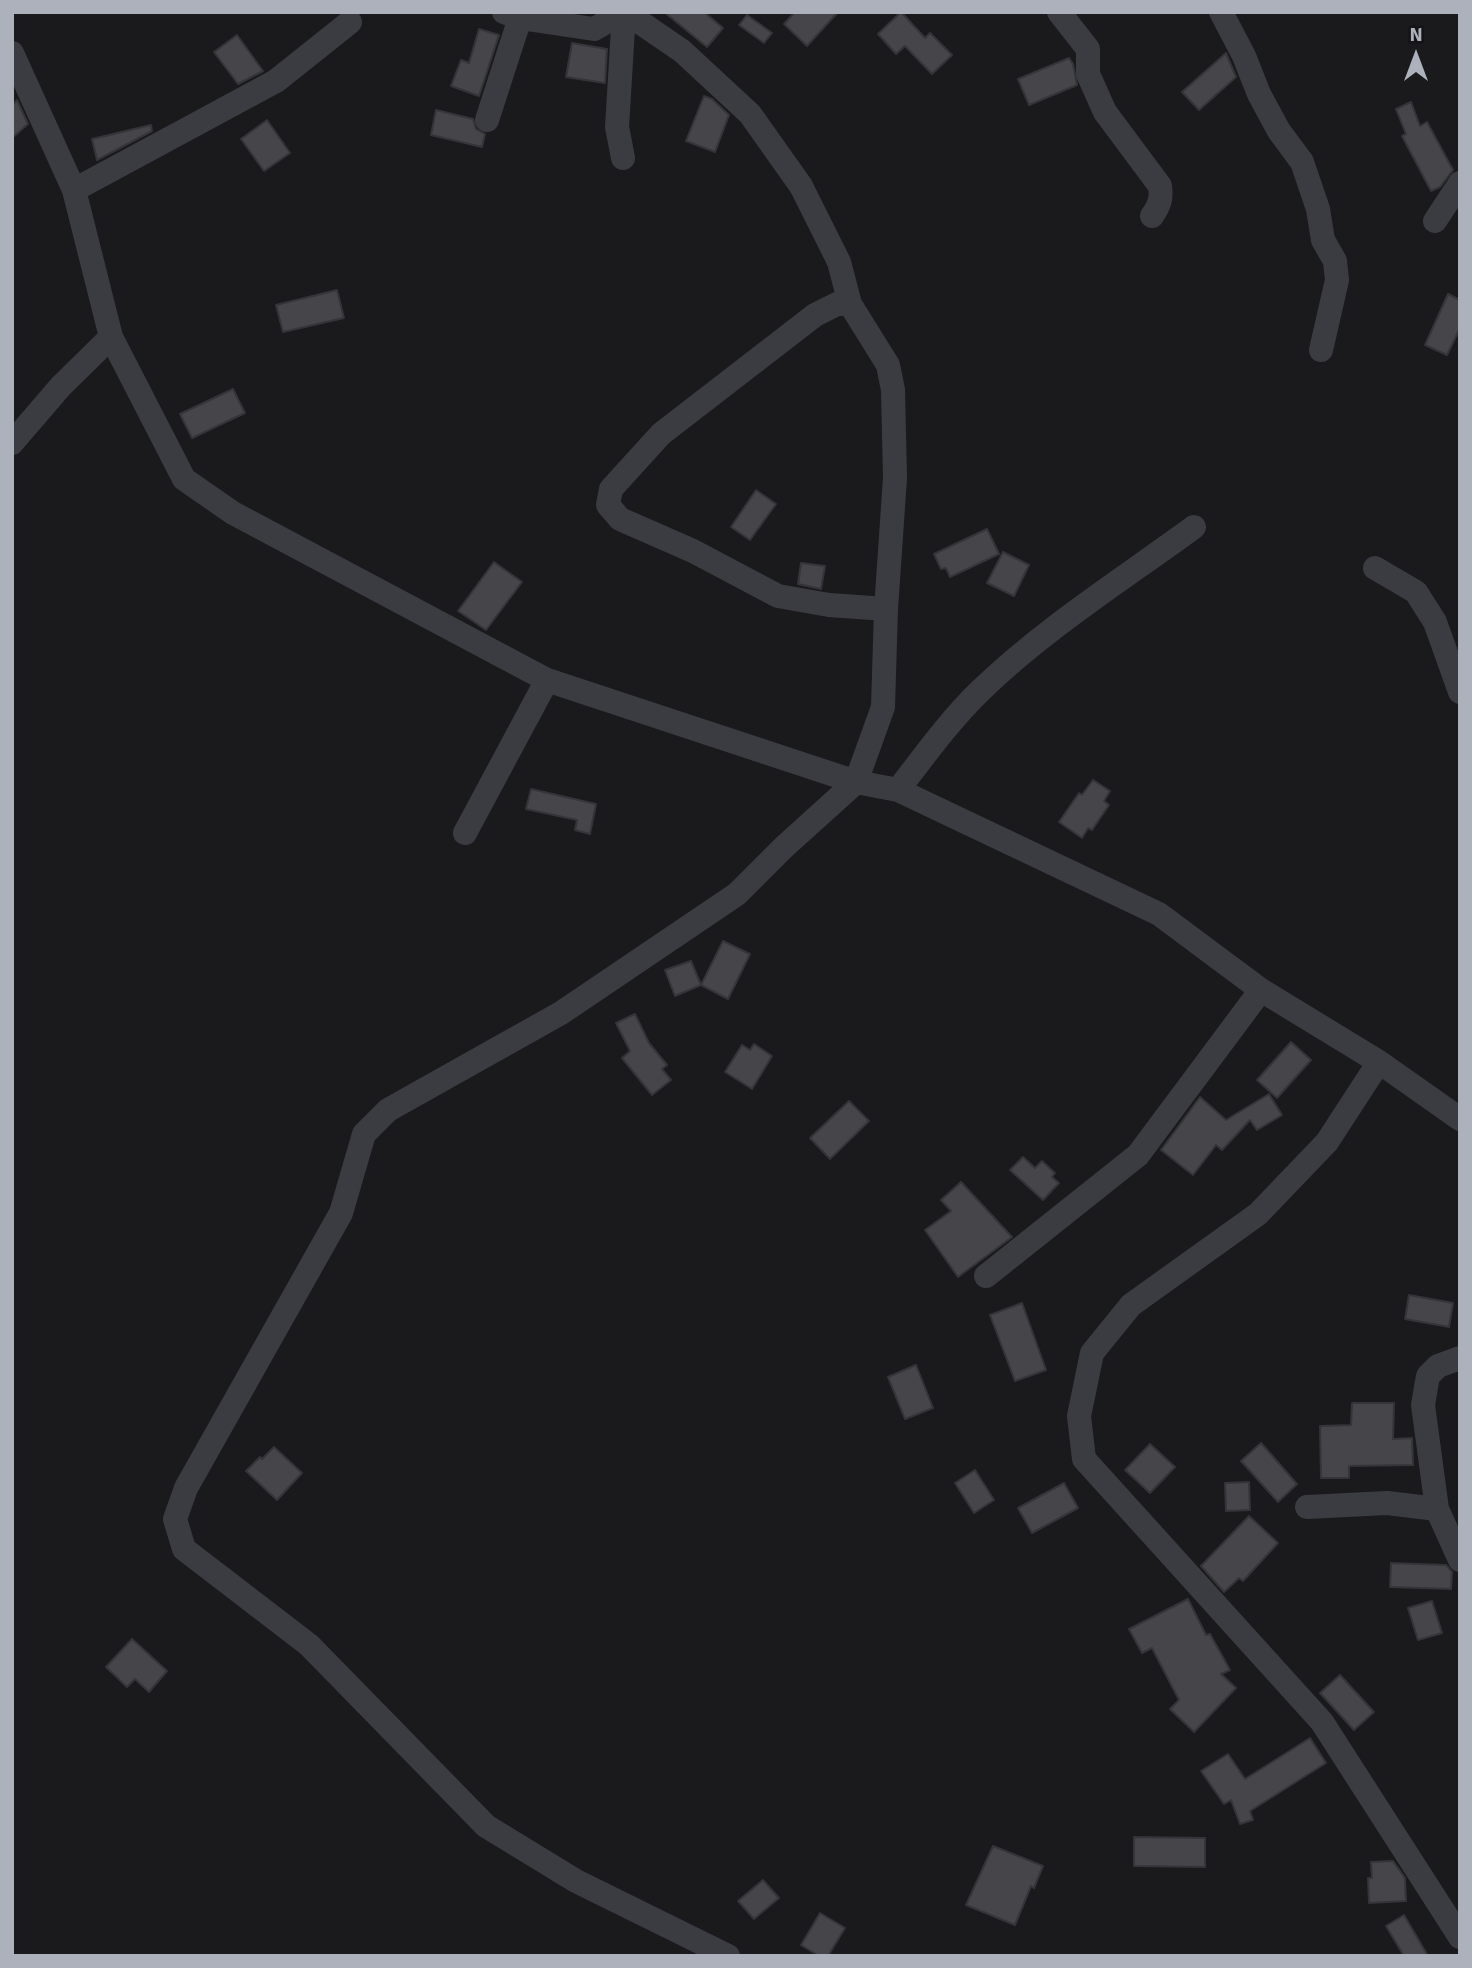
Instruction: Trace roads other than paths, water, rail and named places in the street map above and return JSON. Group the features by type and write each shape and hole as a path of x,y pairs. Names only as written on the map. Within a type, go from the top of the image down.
{"street":[{"path":"487,120 512,15 594,29 624,12"},
{"path":"623,158 617,127 624,12"},
{"path":"624,12 682,51 750,114 801,186 839,262 850,303 888,365 893,390 895,478 883,707 856,782 783,847 737,894 561,1013 388,1110 364,1134 341,1213 186,1488 175,1519 184,1549 309,1645 486,1826 576,1881 728,1956"},
{"path":"1059,12 1088,49 1088,74 1105,112 1160,186 1161,196 1152,216"},
{"path":"1221,12 1244,56 1259,94 1279,131 1302,162 1318,209 1323,240 1335,261 1337,280 1321,350"},
{"path":"74,190 276,80 350,22"},
{"path":"12,53 74,190 111,337 184,479 233,513 547,680 856,782 898,790 1159,914 1261,990 1379,1062 1460,1119"},
{"path":"1435,220 1460,183"},
{"path":"850,303 837,304 815,315 661,434 611,489 608,505 620,519 693,551 778,596 829,605 887,608"},
{"path":"12,443 61,386 111,337"},
{"path":"898,790 934,743 980,691 1051,631 1194,527"},
{"path":"1375,568 1416,592 1435,622 1460,692"},
{"path":"465,834 547,680"},
{"path":"986,1276 1138,1155 1261,990"},
{"path":"1379,1062 1327,1142 1258,1214 1131,1305 1092,1353 1079,1416 1084,1459 1322,1722 1460,1937"},
{"path":"1460,1358 1438,1366 1428,1376 1423,1405 1437,1509 1460,1560"},
{"path":"1307,1507 1387,1503 1437,1509"}]}
